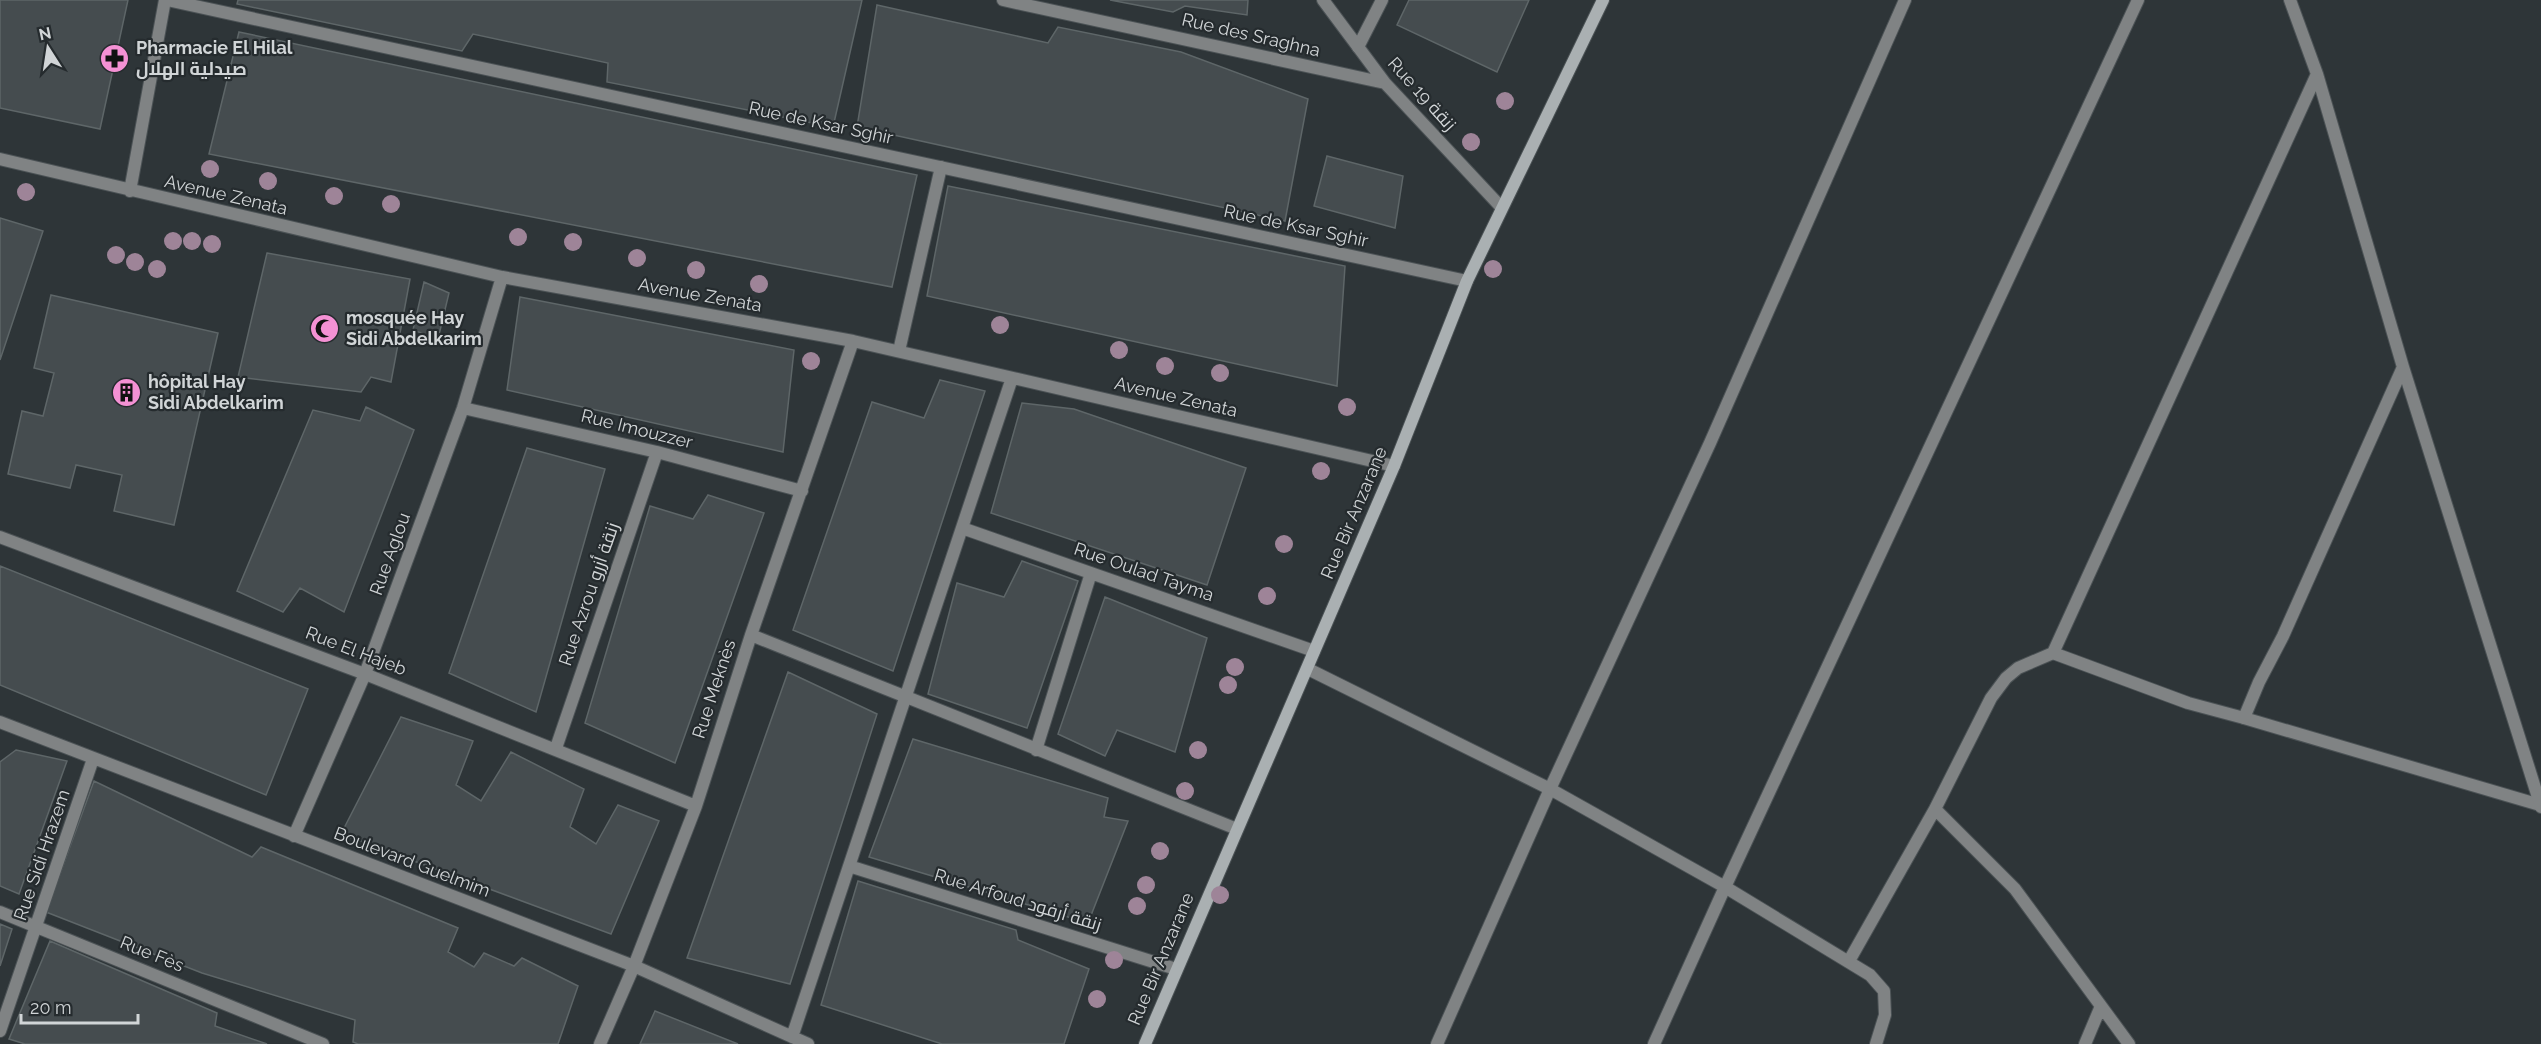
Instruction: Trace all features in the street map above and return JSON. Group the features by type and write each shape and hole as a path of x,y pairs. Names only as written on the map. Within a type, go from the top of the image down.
{"street":[{"name":"Rue de Ksar Sghir","path":"166,0 1467,281"},
{"path":"130,191 166,0"},
{"name":"Rue des Sraghna","path":"1003,0 1048,4 1385,83"},
{"name":"Rue 19 زنقة","path":"1323,0 1385,83 1502,207"},
{"path":"1358,47 1382,0"},
{"name":"Rue Bir Anzarane","path":"1145,1044 1394,466 1467,281 1603,0"},
{"path":"1437,1044 1550,789 1710,443 1905,0"},
{"path":"1654,1044 2138,0"},
{"path":"2290,0 2317,74 2403,367 2541,806"},
{"path":"1849,961 1935,809 1990,698 2006,678 2018,668 2053,653 2317,74"},
{"name":"Avenue Zenata","path":"0,159 502,277 853,341 1394,466"},
{"path":"899,351 941,168"},
{"name":"Rue Aglou","path":"294,836 365,674 463,408 502,277"},
{"name":"Rue Meknès","path":"600,1044 634,966 696,806 751,635 853,341"},
{"path":"2244,718 2403,367"},
{"path":"792,1037 1012,378"},
{"name":"Rue Imouzzer","path":"463,408 657,452 802,490"},
{"name":"Rue Azrou زنقة أزرو","path":"556,748 657,452"},
{"name":"Rue Oulad Tayma","path":"962,528 1314,651"},
{"name":"Rue El Hajeb","path":"0,537 365,674 556,748 696,806"},
{"path":"1036,750 1091,573"},
{"path":"751,635 1237,829"},
{"path":"2053,653 2188,703 2541,806"},
{"path":"1308,669 1550,789 1725,887 1849,961 1870,975 1884,992 1885,1015 1876,1044"},
{"name":"Boulevard Guelmim","path":"0,722 634,966 808,1044"},
{"name":"Rue Sidi Hrazem","path":"0,1031 93,759"},
{"path":"1935,809 2014,890 2129,1044"},
{"name":"Rue Arfoud زنقة أرفود","path":"849,866 1176,969"},
{"name":"Rue Fès","path":"0,912 323,1044"},
{"path":"2085,1044 2101,1006"}],"building":[{"path":"0,0 128,0 100,129 0,108"},
{"path":"238,0 862,0 833,127 607,82 608,63 473,34 462,51 237,4"},
{"path":"1110,0 1248,0 1247,15 1185,6 1173,12"},
{"path":"1409,0 1529,0 1497,72 1397,25"},
{"path":"877,5 1048,43 1058,27 1181,52 1308,99 1285,221 857,127"},
{"path":"239,32 917,175 892,287 209,154"},
{"path":"1327,156 1403,176 1395,228 1314,206"},
{"path":"948,186 1345,266 1337,386 927,296"},
{"path":"0,218 43,231 0,360"},
{"name":"mosquée Hay Sidi Abdelkarim","path":"267,253 410,279 391,382 371,377 361,392 238,377"},
{"path":"424,282 449,293 438,339 413,330"},
{"name":"hôpital Hay Sidi Abdelkarim","path":"51,295 218,333 174,525 114,511 122,475 76,465 70,488 8,474 22,411 43,416 54,373 34,368"},
{"path":"520,297 794,350 783,452 507,390"},
{"path":"940,380 985,391 893,671 793,630 872,402 924,418"},
{"path":"1022,403 1074,409 1246,468 1207,585 991,513"},
{"path":"366,407 414,430 344,612 300,588 283,612 237,591 313,410 360,421"},
{"path":"527,448 605,469 536,712 449,673"},
{"path":"708,495 764,513 675,763 585,723 650,506 693,519"},
{"path":"1022,561 1078,581 1027,728 928,694 957,583 1004,597"},
{"path":"0,566 308,689 266,795 0,685"},
{"path":"1105,597 1207,638 1175,752 1117,730 1105,756 1058,734"},
{"path":"788,672 877,714 790,984 687,958"},
{"path":"401,717 473,741 456,785 481,801 511,752 584,789 570,827 596,844 618,805 659,821 611,934 341,834"},
{"path":"913,739 1108,798 1104,817 1128,821 1088,923 869,857"},
{"path":"16,750 67,761 19,894 0,886 0,762"},
{"path":"94,781 252,857 261,847 458,928 448,952 474,967 484,953 514,966 522,958 578,986 558,1044 358,1044 353,1042 355,1020 202,973 46,912"},
{"path":"858,881 1016,930 1018,940 1089,969 1064,1044 942,1044 821,1005"},
{"path":"0,924 12,929 0,966"},
{"path":"50,941 217,1013 215,1026 267,1044 25,1044 9,1039"},
{"path":"655,1011 738,1044 640,1044"}],"place":[{"name":"Pharmacie El Hilal صيدلية الهلال","path":"115,58"},
{"name":"mosquée Hay Sidi Abdelkarim","path":"325,328"},
{"name":"hôpital Hay Sidi Abdelkarim","path":"127,392"}]}
